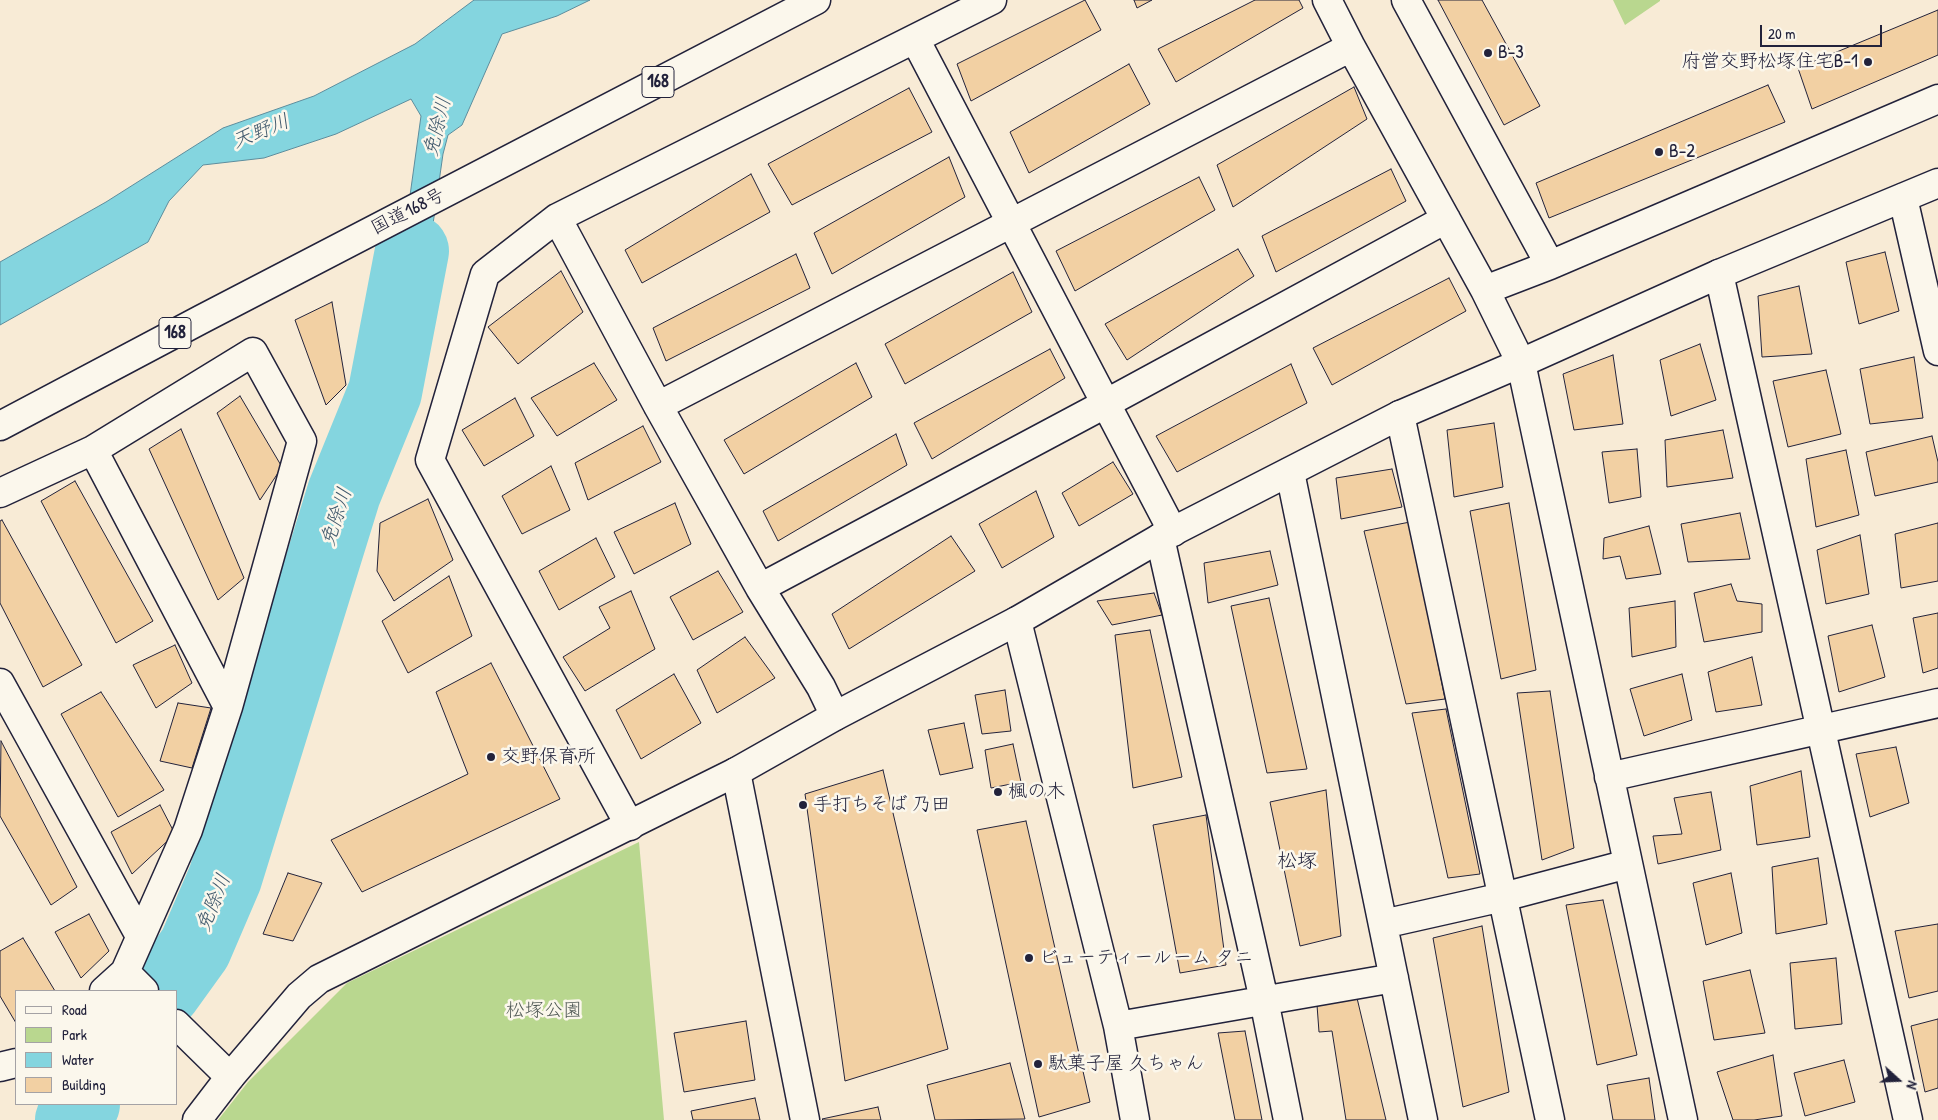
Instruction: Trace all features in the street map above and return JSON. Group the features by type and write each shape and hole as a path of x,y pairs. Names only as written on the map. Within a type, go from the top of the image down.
{"main road":[{"name":"国道168号","path":"0,426 816,0"},
{"path":"630,826 430,460 485,274 557,218 992,0"},
{"path":"1327,0 1351,47 1486,290 1521,363 1683,1120"},
{"path":"1406,0 1550,265"},
{"path":"915,39 1105,404 1167,535 1288,1120"},
{"path":"658,406 1351,47"},
{"path":"1486,290 1550,265 1938,99"},
{"path":"197,1120 230,1077 299,996 319,979 736,772 835,716 1017,621 1167,535 1400,415 1719,274 1938,183"},
{"path":"1903,198 1938,351"},
{"path":"557,218 658,406 760,588 821,687 835,716"},
{"path":"760,588 1446,219"},
{"path":"1719,274 1908,1120"},
{"path":"0,493 93,450 252,352 302,441 228,707 188,830 125,972 105,990"},
{"path":"1400,415 1550,1120"},
{"path":"93,450 228,707"},
{"path":"1290,472 1423,1120"},
{"path":"1017,621 1118,1026 1135,1120"},
{"path":"0,683 140,936"},
{"path":"1609,777 1938,703"},
{"path":"736,772 805,1120"},
{"path":"1383,924 1503,897 1628,864"},
{"path":"125,972 143,990"},
{"path":"1118,1026 1394,978"},
{"path":"184,1033 230,1077"},
{"path":"0,1067 15,1063"}],"green space":[{"path":"1613,0 1660,0 1660,1 1625,25"},
{"name":"松塚公園","path":"639,842 664,1120 218,1120 248,1082 347,983"}],"water":[{"name":"天野川","path":"474,0 590,0 557,16 502,34 462,125 448,135 443,154 427,266 410,322 387,362 421,116 411,99 336,134 264,158 203,165 169,201 148,242 0,325 0,262 106,202 223,128 314,96 415,44"}],"building":[{"path":"1085,0 1101,30 971,101 957,64"},
{"path":"1134,0 1152,0 1137,8"},
{"path":"1255,0 1299,0 1303,8 1176,82 1158,49"},
{"name":"B-3","path":"1438,0 1482,0 1540,106 1504,125"},
{"name":"府営交野松塚住宅B-1","path":"1938,10 1938,55 1812,109 1798,68"},
{"path":"1129,64 1150,104 1029,173 1010,132"},
{"name":"B-2","path":"1768,85 1785,122 1549,218 1536,183"},
{"path":"1354,87 1367,119 1233,207 1217,165"},
{"path":"909,88 932,132 792,205 768,164"},
{"path":"949,157 965,197 832,274 814,233"},
{"path":"1391,169 1406,201 1276,272 1262,236"},
{"path":"751,174 770,212 642,283 625,250"},
{"path":"1199,177 1215,210 1075,291 1056,251"},
{"path":"1238,249 1254,276 1127,360 1105,324"},
{"path":"1885,252 1899,311 1859,324 1846,262"},
{"path":"796,254 810,288 666,361 653,328"},
{"path":"561,271 583,312 518,364 488,327"},
{"path":"1013,272 1032,312 905,384 885,344"},
{"path":"1449,278 1466,311 1332,385 1313,348"},
{"path":"1799,286 1812,354 1762,357 1758,296"},
{"path":"332,302 346,385 326,405 295,320"},
{"path":"1700,344 1716,400 1671,416 1660,360"},
{"path":"1050,349 1065,378 932,459 914,423"},
{"path":"1613,355 1623,424 1574,430 1563,374"},
{"path":"1914,357 1923,418 1870,424 1860,369"},
{"path":"594,363 617,400 557,436 531,398"},
{"path":"856,363 872,397 744,474 724,440"},
{"path":"1291,364 1307,403 1177,472 1156,436"},
{"path":"1826,370 1841,434 1788,447 1773,381"},
{"path":"240,396 282,467 260,500 217,413"},
{"path":"515,398 534,436 484,466 462,430"},
{"path":"1494,423 1503,487 1454,497 1447,430"},
{"path":"643,426 661,462 588,500 575,463"},
{"path":"181,429 244,578 218,600 149,449"},
{"path":"1723,430 1733,478 1667,487 1665,440"},
{"path":"896,434 907,465 778,541 763,511"},
{"path":"1932,436 1938,462 1938,482 1875,496 1866,452"},
{"path":"1637,449 1641,497 1609,503 1602,452"},
{"path":"1846,450 1859,515 1816,527 1806,459"},
{"path":"1113,462 1133,494 1079,526 1062,493"},
{"path":"551,466 570,510 522,534 502,496"},
{"path":"1392,469 1402,507 1341,519 1336,478"},
{"path":"75,481 153,621 116,643 41,501"},
{"path":"1036,491 1054,537 1002,568 979,524"},
{"path":"428,499 453,560 394,601 377,571 380,523"},
{"path":"675,503 691,544 634,574 614,532"},
{"path":"1509,503 1536,670 1501,679 1470,511"},
{"path":"1740,513 1750,559 1688,562 1681,524"},
{"path":"2,520 82,665 43,687 0,603 0,521"},
{"path":"1410,522 1445,699 1406,704 1364,531"},
{"path":"1938,523 1938,581 1901,588 1895,534"},
{"path":"1649,526 1661,574 1626,579 1620,556 1603,559 1604,538"},
{"path":"1860,535 1869,594 1826,604 1817,550"},
{"path":"951,536 975,571 849,649 832,614"},
{"path":"596,538 615,577 559,610 539,571"},
{"path":"1270,551 1278,585 1208,603 1204,563"},
{"path":"718,571 743,612 693,640 670,597"},
{"path":"449,576 472,636 408,673 382,621"},
{"path":"1731,584 1737,601 1762,604 1762,632 1704,642 1694,593"},
{"path":"631,591 655,649 585,691 563,657 610,628 599,607"},
{"path":"1154,593 1162,615 1112,625 1097,601"},
{"path":"1269,598 1307,769 1267,773 1231,606"},
{"path":"1675,601 1676,647 1632,657 1629,608"},
{"path":"1938,613 1938,668 1923,673 1913,618"},
{"path":"1872,625 1885,677 1839,692 1828,636"},
{"path":"1150,630 1182,777 1133,788 1115,635"},
{"path":"745,637 775,678 717,713 697,670"},
{"path":"175,645 192,683 156,708 133,665"},
{"path":"1752,657 1762,705 1716,712 1708,672"},
{"path":"491,663 560,799 362,892 331,840 468,774 436,692"},
{"path":"674,674 701,723 641,759 616,710"},
{"path":"1682,674 1692,720 1644,736 1630,689"},
{"path":"1005,690 1011,731 982,734 975,695"},
{"path":"1550,691 1574,848 1542,860 1517,693"},
{"path":"101,692 164,790 118,817 61,714"},
{"path":"178,703 211,708 192,768 160,761"},
{"path":"1446,709 1480,874 1448,878 1412,713"},
{"path":"964,723 973,768 940,775 928,730"},
{"path":"1,741 77,887 51,905 0,816"},
{"path":"1013,744 1021,782 991,788 985,750"},
{"path":"1896,747 1909,803 1870,817 1856,754"},
{"path":"883,770 948,1049 845,1081 805,794"},
{"path":"1801,771 1810,837 1757,845 1750,786"},
{"path":"1326,790 1341,936 1300,946 1270,802"},
{"path":"1711,792 1721,850 1658,864 1653,836 1682,834 1674,798"},
{"path":"160,805 175,834 132,874 111,832"},
{"path":"1206,815 1226,965 1180,973 1153,825"},
{"path":"1026,821 1090,1102 1039,1117 977,830"},
{"path":"1818,858 1827,924 1776,934 1772,867"},
{"path":"288,873 322,883 293,941 263,934"},
{"path":"1731,873 1742,933 1706,945 1693,883"},
{"path":"1603,900 1637,1055 1597,1065 1566,905"},
{"path":"89,914 109,951 81,978 55,932"},
{"path":"1938,924 1938,991 1909,998 1895,931"},
{"path":"1482,926 1509,1092 1463,1107 1433,938"},
{"path":"23,938 54,990 15,990 15,1021 0,996 0,951"},
{"path":"1836,958 1842,1024 1795,1029 1790,963"},
{"path":"1750,970 1765,1033 1714,1040 1703,981"},
{"path":"1357,998 1386,1120 1346,1120 1332,1031 1319,1032 1317,1005"},
{"path":"1938,1019 1938,1088 1925,1092 1911,1026"},
{"path":"746,1021 755,1080 684,1092 674,1033"},
{"path":"1245,1031 1262,1120 1235,1120 1218,1033"},
{"path":"1773,1055 1782,1116 1754,1120 1733,1120 1717,1072"},
{"path":"1844,1060 1855,1102 1805,1116 1794,1073"},
{"path":"1010,1063 1025,1119 935,1120 927,1085"},
{"path":"1649,1078 1655,1120 1613,1120 1607,1085"},
{"path":"755,1098 760,1120 693,1120 691,1111"},
{"path":"878,1107 881,1120 822,1119"}],"waterway":[{"name":"免除川","path":"165,990 195,948 225,878 344,493 385,392 412,251"},
{"name":"免除川","path":"72,1120 82,1105"}],"place":[{"name":"B-3","path":"1488,53"},
{"name":"府営交野松塚住宅B-1","path":"1868,62"},
{"name":"B-2","path":"1659,152"},
{"name":"交野保育所","path":"491,757"},
{"name":"楓の木","path":"998,792"},
{"name":"手打ちそば 乃田","path":"803,805"},
{"name":"ビューティールーム タニ","path":"1029,958"},
{"name":"駄菓子屋 久ちゃん","path":"1038,1064"}],"district":[{"name":"松塚","path":"1297,862"}]}
